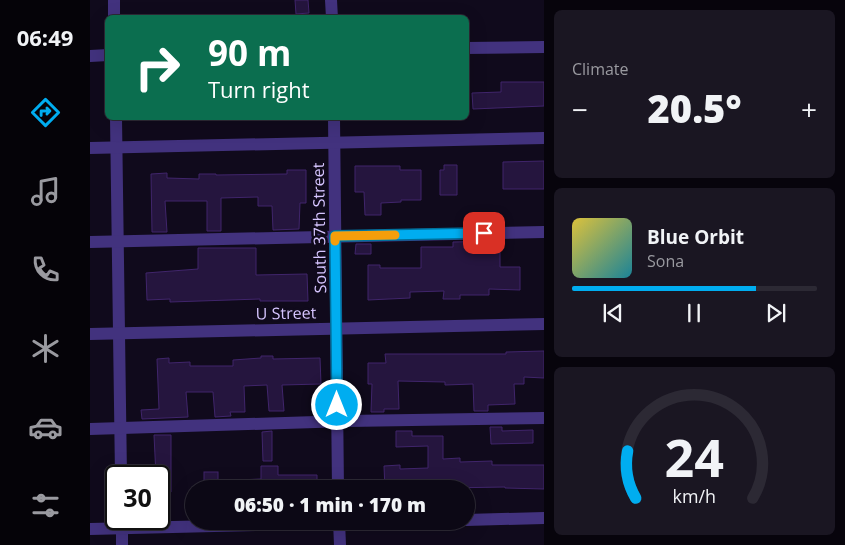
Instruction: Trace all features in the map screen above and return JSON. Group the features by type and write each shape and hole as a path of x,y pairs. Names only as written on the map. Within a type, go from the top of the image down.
{"street":[{"path":"114,0 114,15"},
{"path":"331,0 332,15"},
{"path":"469,48 544,47"},
{"path":"90,56 105,55"},
{"path":"116,120 121,465"},
{"name":"South 37th Street","path":"334,120 338,480"},
{"path":"90,148 544,138"},
{"path":"90,242 544,232"},
{"name":"U Street","path":"90,334 544,324"},
{"path":"90,429 544,418"},
{"path":"475,520 544,518"},
{"path":"170,524 185,523"},
{"path":"90,529 105,527"},
{"path":"122,530 122,545"},
{"path":"339,530 340,545"}],"building":[{"path":"295,0 308,0 309,13 296,14"},
{"path":"501,82 544,82 544,106 473,109 472,93 501,92"},
{"path":"544,161 544,189 503,189 503,162"},
{"path":"444,165 457,165 457,195 440,195 440,170 444,170"},
{"path":"355,166 400,166 400,170 421,170 421,200 381,203 381,215 365,215 364,192 355,192"},
{"path":"287,170 306,170 306,203 300,203 299,229 273,230 272,206 258,206 258,197 221,198 221,231 207,231 207,201 165,201 167,232 152,232 151,174 167,173 167,178 199,179 199,174 287,174"},
{"path":"500,241 500,267 520,267 520,290 489,289 489,295 460,295 460,299 443,299 444,291 410,292 410,298 368,300 368,265 380,265 380,268 421,268 421,247 453,247 453,242"},
{"path":"356,244 371,244 371,254 355,254"},
{"path":"198,248 256,248 256,275 307,274 308,301 260,301 260,299 170,302 170,299 147,300 146,273 198,269"},
{"path":"544,351 544,378 524,377 524,384 514,384 515,404 488,405 488,411 474,411 473,384 445,385 445,382 398,381 399,409 384,409 384,412 371,412 372,384 368,384 368,363 386,363 385,354 506,354 506,352"},
{"path":"261,356 273,356 273,359 320,358 321,384 282,385 284,411 269,411 267,385 244,386 245,412 230,412 231,416 215,417 213,392 186,392 188,417 142,419 141,410 159,409 157,359 169,358 169,363 190,362 190,366 233,366 233,360 261,358"},
{"path":"490,427 502,427 502,431 533,430 533,443 491,444"},
{"path":"272,431 272,461 263,461 262,432"},
{"path":"396,431 412,431 412,436 443,436 443,459 460,458 460,462 492,461 492,465 544,465 544,489 475,488 475,480 385,480 384,466 400,465 400,469 428,468 428,446 396,447"},
{"path":"154,435 171,435 171,492 170,465 155,465"},
{"path":"261,466 278,466 278,475 317,475 317,480 238,480 261,479"},
{"path":"204,472 218,472 218,480 204,480"}],"slow traffic":[{"path":"335,241 335,236 395,235"}],"route":[{"path":"337,405 335,236 484,233"}]}
